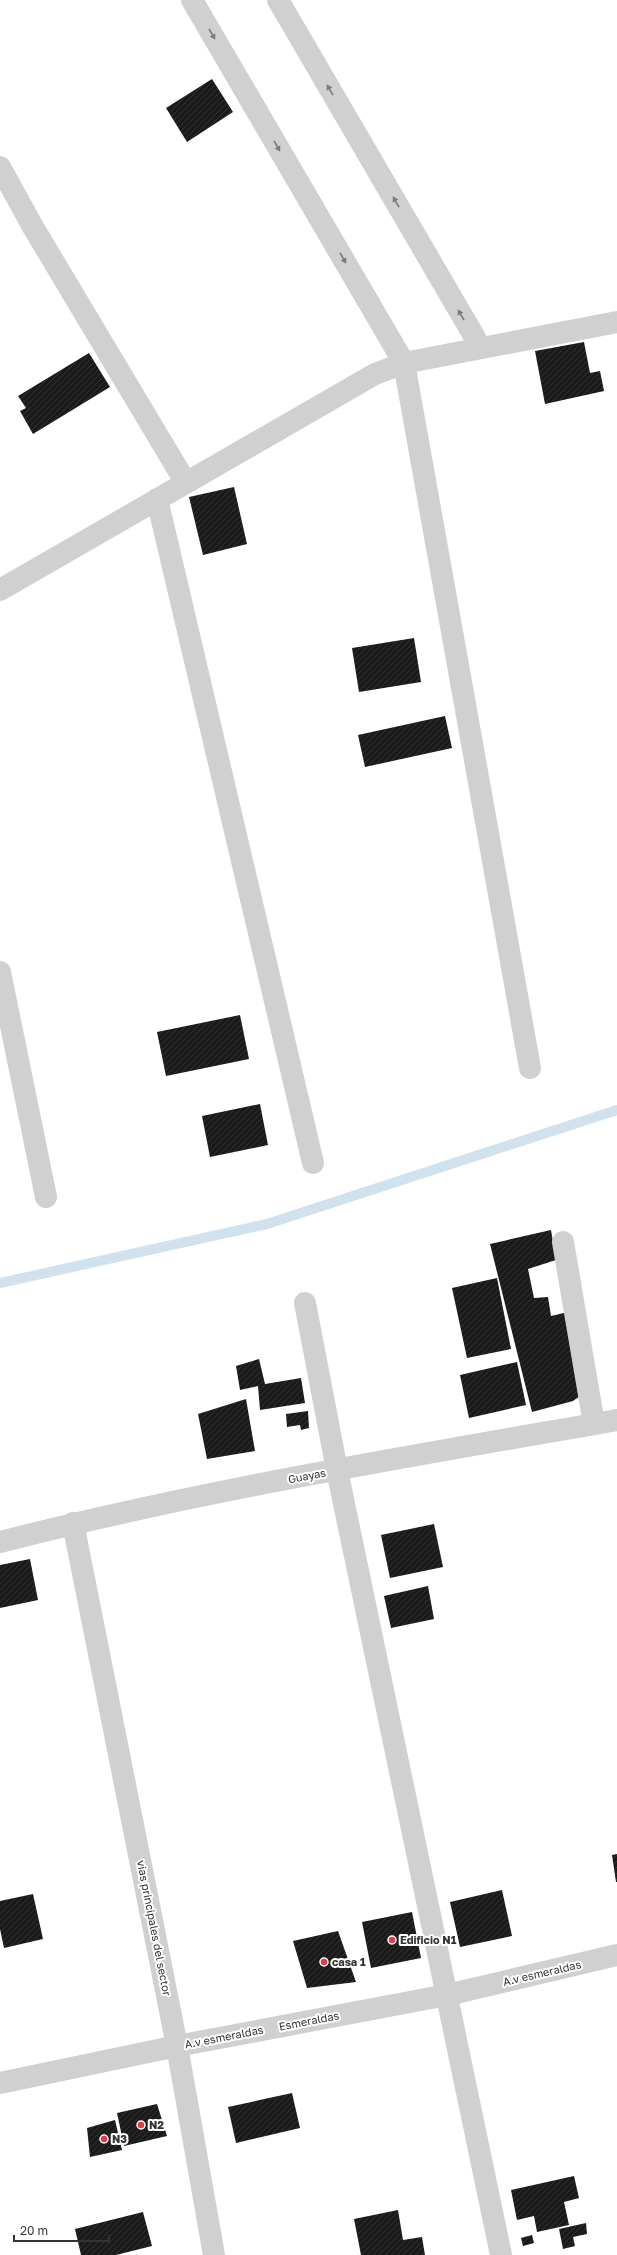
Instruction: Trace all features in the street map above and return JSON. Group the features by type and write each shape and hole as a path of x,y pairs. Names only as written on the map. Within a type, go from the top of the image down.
{"street":[{"path":"192,0 404,363 530,1068"},
{"path":"278,0 481,348"},
{"path":"0,167 33,227 186,483"},
{"path":"0,590 375,374 404,363 617,322"},
{"path":"156,499 313,1163"},
{"path":"0,972 46,1197"},
{"path":"563,1242 594,1424"},
{"path":"305,1303 337,1470 502,2255"},
{"name":"Guayas","path":"0,1542 73,1523 337,1470 617,1420"},
{"name":"vias principales del sector","path":"73,1523 185,2045 214,2255"},
{"name":"A.v esmeraldas","path":"185,2045 447,1995 617,1955"},
{"path":"0,2083 185,2045"}],"building":[{"path":"212,79 233,112 187,142 166,108"},
{"path":"584,342 590,373 600,371 604,391 545,404 535,351"},
{"path":"89,353 110,387 33,434 20,411 26,408 18,396"},
{"path":"234,487 247,544 203,555 189,497"},
{"path":"414,638 421,682 359,692 352,648"},
{"path":"445,716 452,748 365,767 358,735"},
{"path":"240,1015 249,1059 166,1076 157,1032"},
{"path":"260,1104 268,1145 210,1157 202,1116"},
{"path":"551,1230 556,1260 528,1269 534,1298 548,1297 551,1316 568,1312 583,1394 573,1401 532,1412 490,1244"},
{"path":"497,1278 511,1349 467,1358 452,1288"},
{"path":"259,1359 265,1384 301,1378 305,1403 260,1410 258,1386 240,1390 236,1366"},
{"path":"517,1362 526,1405 469,1418 460,1375"},
{"path":"246,1399 255,1451 207,1459 198,1414"},
{"path":"308,1411 309,1428 301,1430 300,1425 287,1427 286,1414"},
{"path":"434,1524 443,1567 390,1578 381,1535"},
{"path":"30,1559 38,1600 0,1608 0,1565"},
{"path":"428,1586 434,1619 391,1628 384,1596"},
{"path":"617,1854 617,1882 616,1882 612,1855"},
{"path":"502,1890 512,1936 460,1947 450,1902"},
{"path":"33,1894 43,1939 4,1948 0,1929 0,1901"},
{"name":"Edificio N1","path":"412,1912 421,1958 371,1968 362,1922"},
{"name":"casa 1","path":"338,1931 356,1982 307,1988 293,1941"},
{"path":"292,2093 300,2128 236,2143 228,2107"},
{"name":"N2","path":"157,2104 167,2136 124,2146 117,2113"},
{"name":"N3","path":"115,2120 122,2150 90,2157 87,2128"},
{"path":"574,2176 579,2198 564,2202 569,2225 537,2232 534,2216 517,2220 511,2190"},
{"path":"398,2210 403,2240 422,2237 425,2255 361,2255 354,2219"},
{"path":"143,2212 152,2246 116,2255 81,2255 75,2229"},
{"path":"586,2223 587,2234 573,2237 575,2246 563,2249 559,2229"},
{"path":"532,2235 534,2243 523,2246 521,2238"}],"waterway":[{"path":"0,1283 267,1224 617,1110"}],"place":[{"name":"Edificio N1","path":"392,1940"},
{"name":"casa 1","path":"324,1962"},
{"name":"N2","path":"141,2125"},
{"name":"N3","path":"104,2139"}]}
